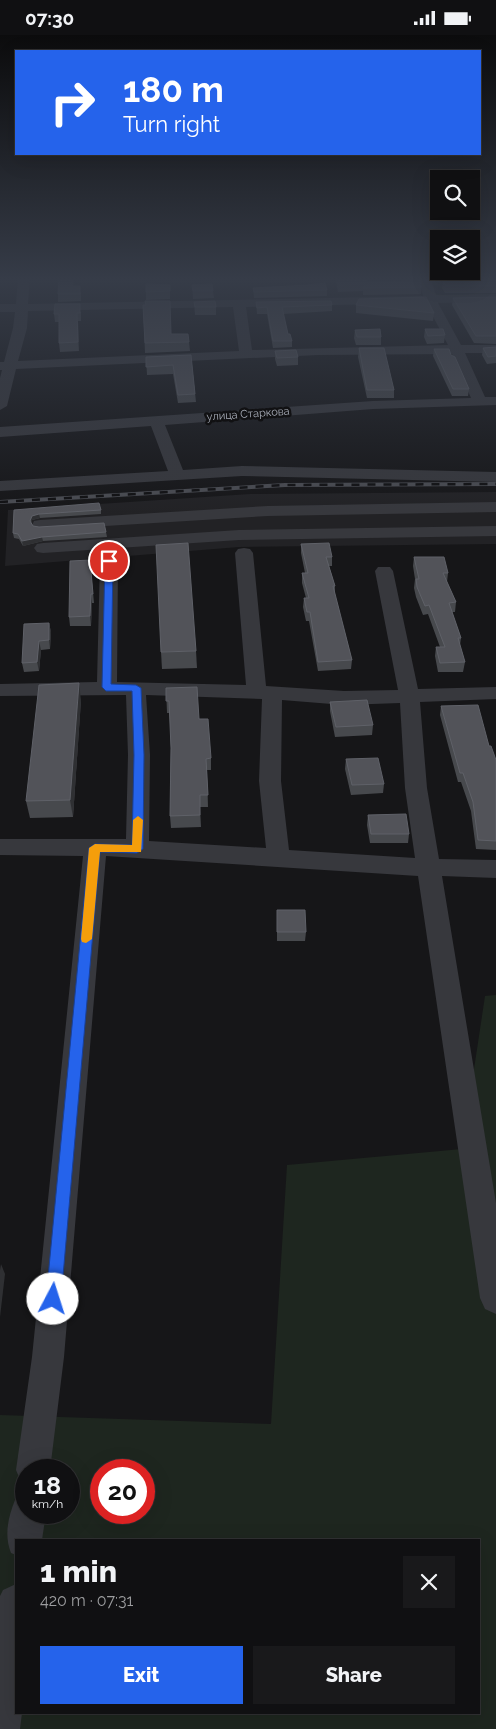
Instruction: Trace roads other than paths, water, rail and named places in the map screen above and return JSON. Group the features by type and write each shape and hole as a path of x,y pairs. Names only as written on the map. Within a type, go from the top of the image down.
{"street":[{"path":"0,406 6,366 205,356"},
{"path":"460,356 479,400"},
{"name":"улица Старкова","path":"0,432 374,405 479,400 496,401"},
{"path":"156,420 177,474"},
{"path":"0,486 242,471 496,477"},
{"path":"40,525 268,511 496,507"},
{"path":"43,548 239,535 496,531"},
{"path":"244,553 264,692 270,781 278,857"},
{"path":"106,687 109,561"},
{"path":"384,571 410,697 416,787 496,1299"},
{"path":"0,691 106,687 264,692 344,698 496,693"},
{"path":"134,849 139,755 136,688"},
{"path":"0,847 134,849 430,868 496,869"},
{"path":"34,1459 48,1357 95,848"},
{"path":"24,1539 26,1524"},
{"path":"0,1729 15,1611"}],"railway":[{"path":"0,502 285,485 496,484"}]}
